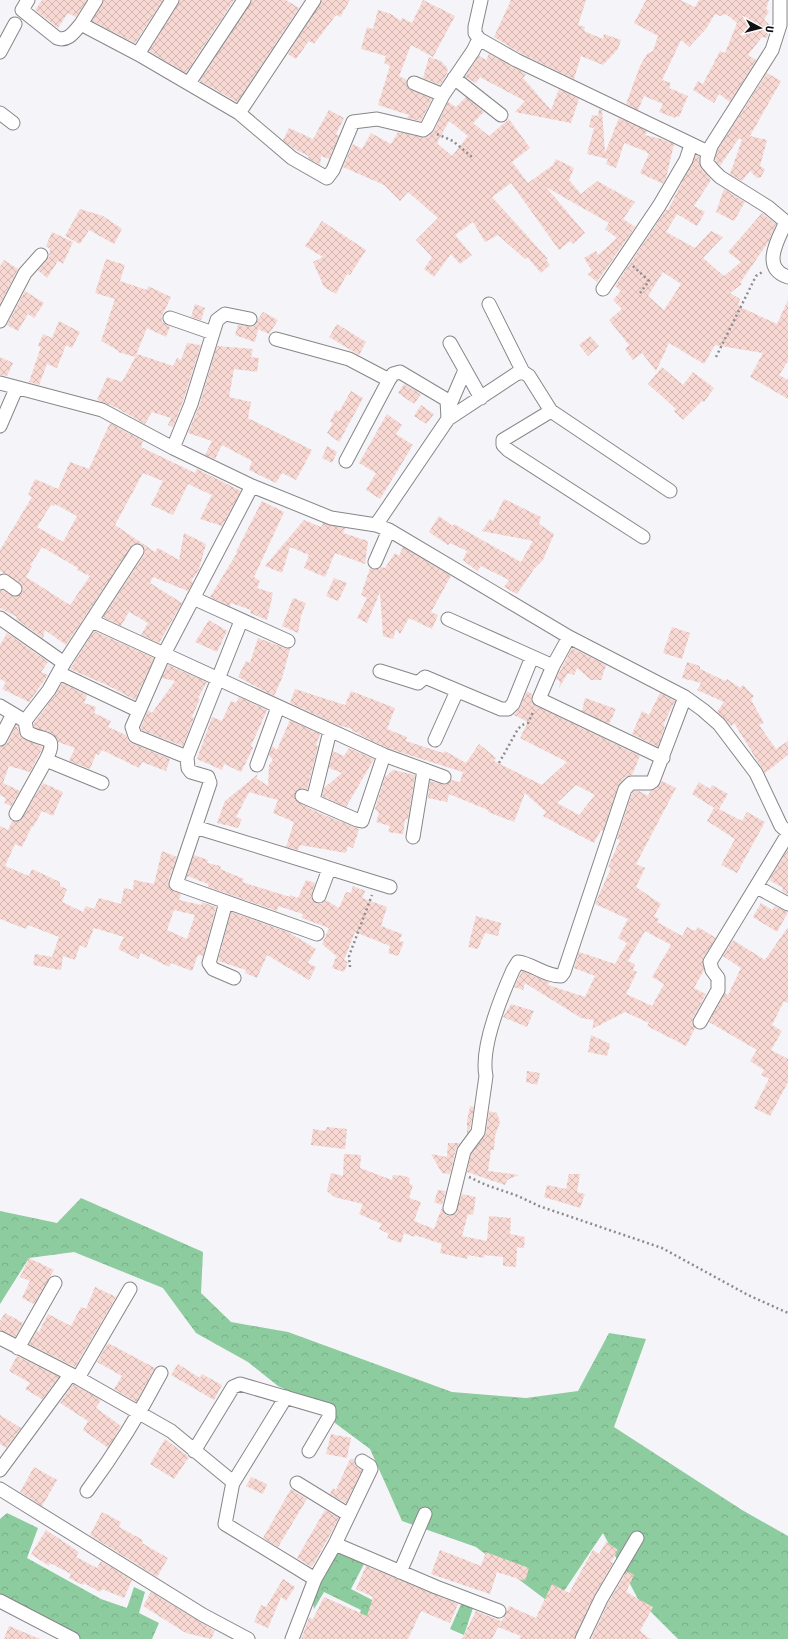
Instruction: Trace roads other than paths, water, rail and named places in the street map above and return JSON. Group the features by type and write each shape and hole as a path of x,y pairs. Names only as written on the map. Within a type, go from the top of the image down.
{"street":[{"path":"28,0 22,10 56,38 62,40 67,38 81,24 96,0"},
{"path":"138,54 172,0"},
{"path":"189,83 244,0"},
{"path":"239,113 314,0"},
{"path":"481,0 475,27 475,33 479,39 516,60 708,152"},
{"path":"780,0 784,28 765,63 708,152 707,163 720,177 768,207 787,222 775,247 773,265 776,272 788,277"},
{"path":"0,52 15,24"},
{"path":"81,24 138,54 239,113 292,158 327,178 333,170 352,122 377,119 423,130 427,127 443,95 474,51 479,39"},
{"path":"454,78 500,115"},
{"path":"414,83 443,95"},
{"path":"0,113 13,123"},
{"path":"603,289 659,206 686,160 690,148 689,143"},
{"path":"0,322 25,273 41,255"},
{"path":"489,304 523,372 529,376 551,411 670,491"},
{"path":"174,448 191,404 217,320 225,314 250,319"},
{"path":"170,318 213,333"},
{"path":"276,339 349,360 389,380"},
{"path":"450,343 481,398"},
{"path":"376,526 449,413 465,370"},
{"path":"346,461 393,374 400,372 444,396 447,400 449,413"},
{"path":"449,413 481,398 516,374 523,372"},
{"path":"0,383 16,389 102,410 174,448 252,486 331,518 390,530 569,636 685,697 719,724 756,773 765,788 781,826 788,833 757,887 740,910 710,962 712,970 718,978 718,990 700,1022"},
{"path":"0,426 16,389"},
{"path":"551,411 503,440 503,445 508,450 643,537"},
{"path":"187,757 133,734 132,727 164,654 252,486"},
{"path":"375,562 390,530"},
{"path":"0,739 61,668 137,551"},
{"path":"0,583 4,581 15,589"},
{"path":"193,598 288,641"},
{"path":"0,618 61,668 139,711"},
{"path":"448,619 552,666"},
{"path":"92,621 384,755 444,777"},
{"path":"241,621 217,678 187,757 186,763 189,770 208,777 210,780 195,827 171,883 317,934"},
{"path":"569,636 552,666 539,699 663,758"},
{"path":"380,671 418,683 425,678 501,709 508,709 513,704 532,657"},
{"path":"435,740 458,691"},
{"path":"450,1208 460,1173 464,1151 478,1132 486,1076 484,1067 486,1048 513,970 518,962 526,963 553,976 560,976 564,972 625,789 631,783 650,783 653,781 685,697"},
{"path":"0,706 19,717 27,732 49,741 52,744 52,748 46,760 16,814"},
{"path":"257,765 278,707"},
{"path":"330,731 308,798 357,820 362,821 384,755"},
{"path":"46,760 102,783"},
{"path":"413,837 424,770"},
{"path":"195,827 390,887"},
{"path":"320,896 329,869"},
{"path":"757,887 788,904"},
{"path":"226,902 210,963 213,969 234,978"},
{"path":"18,1348 55,1283"},
{"path":"0,1470 74,1376 130,1289"},
{"path":"0,1338 74,1376 171,1431 230,1478 233,1483"},
{"path":"87,1491 110,1460 140,1413 161,1373"},
{"path":"194,1450 233,1387 237,1385 329,1410 329,1417 309,1450"},
{"path":"286,1398 233,1483 225,1524 315,1579"},
{"path":"292,1639 315,1579 335,1544 371,1469 370,1466 362,1461"},
{"path":"297,1483 348,1515"},
{"path":"0,1489 203,1615 248,1639"},
{"path":"400,1572 424,1514"},
{"path":"582,1639 601,1599 637,1538"},
{"path":"335,1544 400,1572 499,1611"},
{"path":"0,1601 73,1639"}]}
